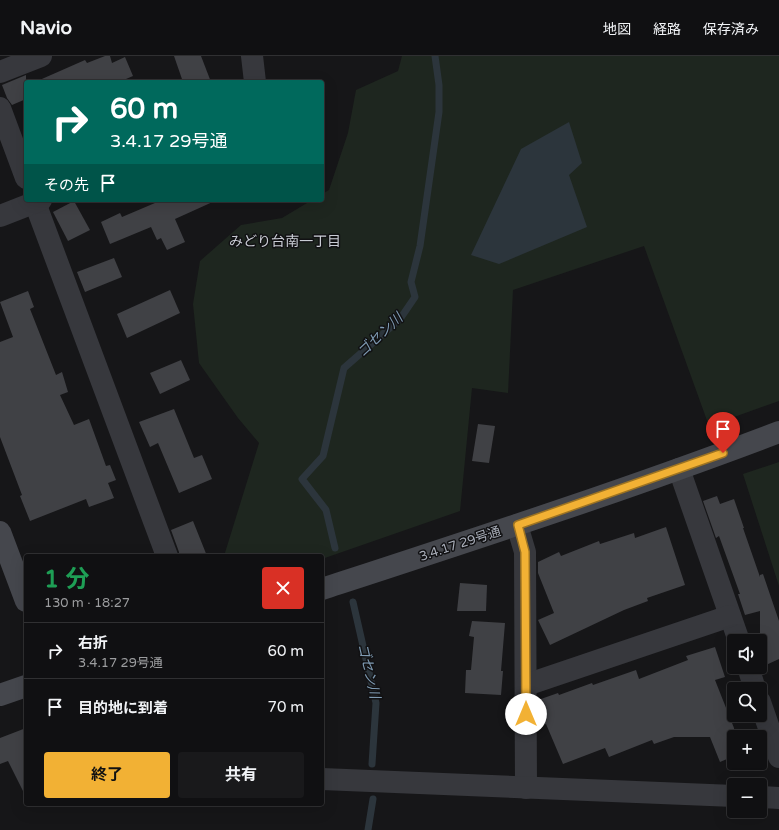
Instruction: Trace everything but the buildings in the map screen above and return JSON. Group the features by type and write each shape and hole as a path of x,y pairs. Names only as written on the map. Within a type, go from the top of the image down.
{"street":[{"path":"0,72 41,56"},
{"path":"252,56 255,80"},
{"path":"0,108 24,173"},
{"path":"0,216 35,202"},
{"path":"37,202 166,554"},
{"name":"3.4.17 29号通","path":"324,588 518,525 779,432"},
{"path":"678,469 736,634"},
{"path":"518,525 525,552 526,788"},
{"path":"0,532 24,596"},
{"path":"526,685 730,616"},
{"path":"0,695 24,687"},
{"path":"767,722 779,757"},
{"path":"324,779 727,796"},
{"path":"767,797 779,798"}],"shaded area":[{"path":"402,56 779,56 779,401 709,426 644,246 513,290 508,393 472,388 460,511 324,558 324,554 225,554 259,443 238,418 199,363 193,304 200,261 241,225 282,218 309,202 324,202 324,193 329,190 348,133 356,90 398,71"},
{"path":"569,122 582,163 569,175 587,227 499,264 471,255 521,149"},
{"path":"779,462 779,586 743,474"}],"waterway":[{"name":"ゴセン川","path":"335,548 326,510 302,479 323,456 344,368 400,319 415,297 411,282 420,246 439,112 439,85 435,56"},
{"name":"ゴセン川","path":"353,602 376,703 372,764"},
{"name":"ゴセン川","path":"368,830 373,799"}],"district":[{"name":"みどり台南一丁目","path":"285,241"}],"route":[{"path":"526,714 525,552 518,525 723,453"}]}
